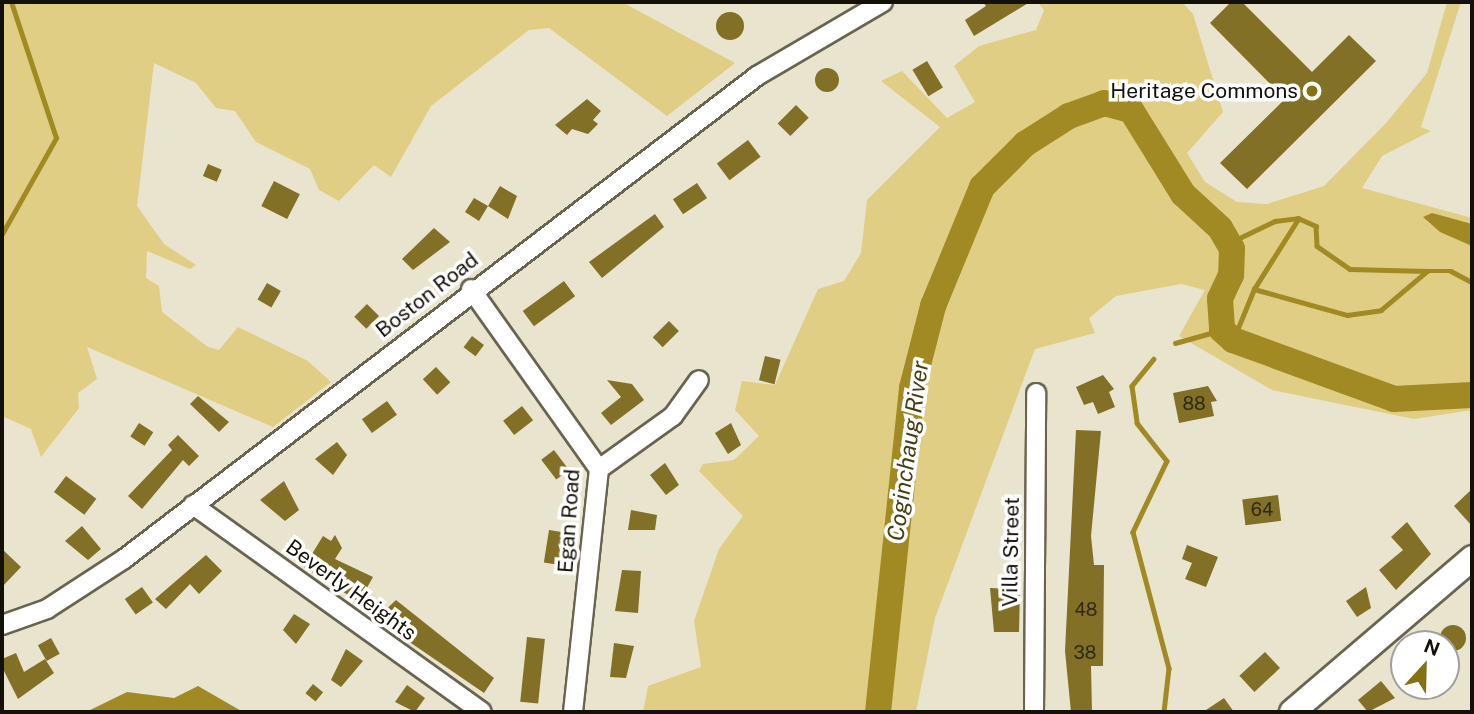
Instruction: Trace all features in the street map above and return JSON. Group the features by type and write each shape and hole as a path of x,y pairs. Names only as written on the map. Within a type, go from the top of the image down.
{"main road":[{"path":"1292,712 1472,558"}],"street":[{"name":"Boston Road","path":"2,625 47,609 193,505 471,289 757,76 883,2"},
{"name":"Egan Road","path":"471,289 599,469 573,712"},
{"path":"599,469 673,416 699,380"},
{"name":"Villa Street","path":"1034,712 1036,393"},
{"name":"Beverly Heights","path":"193,505 482,712"}],"shaded area":[{"path":"2,2 622,2 735,63 667,116 549,28 529,30 431,106 391,177 374,165 339,201 319,190 310,169 256,142 235,111 216,108 196,83 154,63 137,206 164,244 196,265 190,269 147,251 146,278 159,286 162,312 208,347 219,350 238,327 308,361 331,382 273,427 87,347 97,379 78,393 79,408 41,457 31,429 2,416"},
{"path":"1038,2 1182,2 1193,14 1223,112 1187,153 1205,182 1237,202 1267,204 1324,186 1387,122 1427,73 1447,2 1461,2 1421,127 1431,131 1382,156 1362,188 1472,218 1472,410 1414,419 1272,390 1179,336 1205,290 1181,284 1116,296 1089,318 1095,333 1035,349 935,618 916,712 643,712 648,686 701,667 694,621 719,549 743,516 699,471 703,464 734,460 759,436 735,410 742,381 775,385 818,289 844,281 861,253 867,200 940,127 881,81 902,71 947,118 975,102 954,66 979,46 1036,30 1044,10"},
{"path":"1432,213 1472,224 1472,246 1440,232 1423,217"},
{"path":"198,686 243,712 86,712 127,692 174,698"}],"building":[{"path":"983,2 1030,2 974,36 965,20 986,6"},
{"name":"Heritage Commons","path":"1231,2 1242,2 1312,72 1349,35 1376,61 1247,189 1220,163 1285,99 1210,23"},
{"path":"730,12 740,16 744,26 740,36 730,40 720,36 716,26 720,16"},
{"path":"927,61 943,88 928,96 912,70"},
{"path":"827,68 835,72 839,80 835,88 827,92 819,88 815,80 819,72"},
{"path":"587,99 601,111 593,120 598,124 588,134 572,129 567,135 555,125"},
{"path":"796,105 809,118 790,136 778,123"},
{"path":"748,140 761,157 729,180 717,163"},
{"path":"208,164 222,170 217,182 203,176"},
{"path":"274,181 300,194 287,219 261,206"},
{"path":"697,183 707,198 683,214 673,199"},
{"path":"500,186 517,196 508,219 488,206"},
{"path":"474,198 488,206 479,221 465,212"},
{"path":"655,214 664,227 602,278 589,262"},
{"path":"434,228 450,242 413,270 402,259"},
{"path":"564,281 575,296 534,326 523,311"},
{"path":"267,283 281,291 271,307 258,299"},
{"path":"367,304 379,316 366,329 354,317"},
{"path":"669,321 679,331 663,347 653,337"},
{"path":"472,336 484,345 476,356 464,347"},
{"path":"765,356 781,360 774,384 759,380"},
{"path":"436,367 450,382 437,395 423,379"},
{"path":"1103,375 1114,389 1109,392 1115,407 1098,414 1093,402 1084,405 1076,387"},
{"path":"607,380 632,384 644,400 611,425 601,413 621,397"},
{"path":"1208,386 1217,401 1211,402 1214,416 1179,423 1173,393"},
{"path":"198,396 229,422 219,432 190,404"},
{"path":"387,401 397,415 372,433 362,419"},
{"path":"522,406 533,420 514,435 503,421"},
{"path":"139,423 153,432 145,446 130,436"},
{"path":"731,423 741,445 728,454 715,433"},
{"path":"1076,430 1101,431 1091,536 1094,565 1104,565 1103,666 1091,666 1092,712 1071,712 1065,651"},
{"path":"178,435 199,456 189,466 183,460 142,509 128,496 172,450 168,445"},
{"path":"337,442 347,455 333,475 315,459"},
{"path":"554,450 569,470 556,480 541,460"},
{"path":"665,463 679,485 666,495 650,475"},
{"path":"66,476 96,499 84,515 54,492"},
{"path":"284,481 299,510 285,521 260,500"},
{"path":"1472,489 1472,526 1454,506"},
{"path":"1278,495 1281,521 1245,525 1242,499"},
{"path":"631,510 657,515 655,530 628,530"},
{"path":"1407,522 1431,554 1396,590 1379,570 1403,550 1391,537"},
{"path":"82,526 101,549 88,560 65,541"},
{"path":"549,530 568,533 563,566 544,563"},
{"path":"335,535 342,548 335,559 373,577 359,602 304,567 323,536 331,541"},
{"path":"1187,545 1218,557 1206,587 1185,579 1192,563 1182,559"},
{"path":"2,549 21,567 2,587"},
{"path":"206,555 222,571 199,594 190,584 166,609 155,599"},
{"path":"622,570 641,571 638,613 615,611"},
{"path":"142,587 153,603 136,615 125,599"},
{"path":"1366,587 1371,608 1357,617 1346,601"},
{"path":"990,588 1020,589 1019,632 994,632"},
{"path":"396,600 494,678 484,693 376,619"},
{"path":"294,614 310,624 296,644 283,630"},
{"path":"1453,625 1465,633 1465,643 1460,648 1460,630 1443,630"},
{"path":"527,637 545,639 538,704 520,702"},
{"path":"51,638 60,654 47,661 38,645"},
{"path":"614,643 634,646 626,678 610,677"},
{"path":"346,649 363,661 341,687 331,680"},
{"path":"1265,652 1280,668 1254,692 1239,676"},
{"path":"16,653 24,672 45,659 54,673 18,699 2,667 2,659"},
{"path":"1381,681 1390,692 1391,700 1368,712 1358,700"},
{"path":"313,684 323,692 316,702 305,693"},
{"path":"407,685 425,698 415,712 395,702"},
{"path":"1224,698 1234,712 1203,712"}],"waterway":[{"path":"2,234 56,138 11,2"},
{"name":"Coginchaug River","path":"878,712 912,388 933,306 982,187 1025,144 1069,116 1104,103 1131,110 1183,194 1220,228 1232,249 1231,275 1220,299 1222,330 1233,340 1394,399 1472,395"},
{"path":"1229,243 1275,221 1298,218 1316,226 1317,246 1350,269 1427,271"},
{"path":"1254,289 1298,219"},
{"path":"1233,340 1254,289 1347,315 1381,310 1427,271 1451,271 1472,282"},
{"path":"1175,343 1222,330"},
{"path":"1154,359 1132,386 1137,423 1167,461 1133,532 1169,668 1164,712"},
{"name":"Coginchaug River","path":"1467,396 1472,388"}],"place":[{"name":"Heritage Commons","path":"1312,91"}]}
